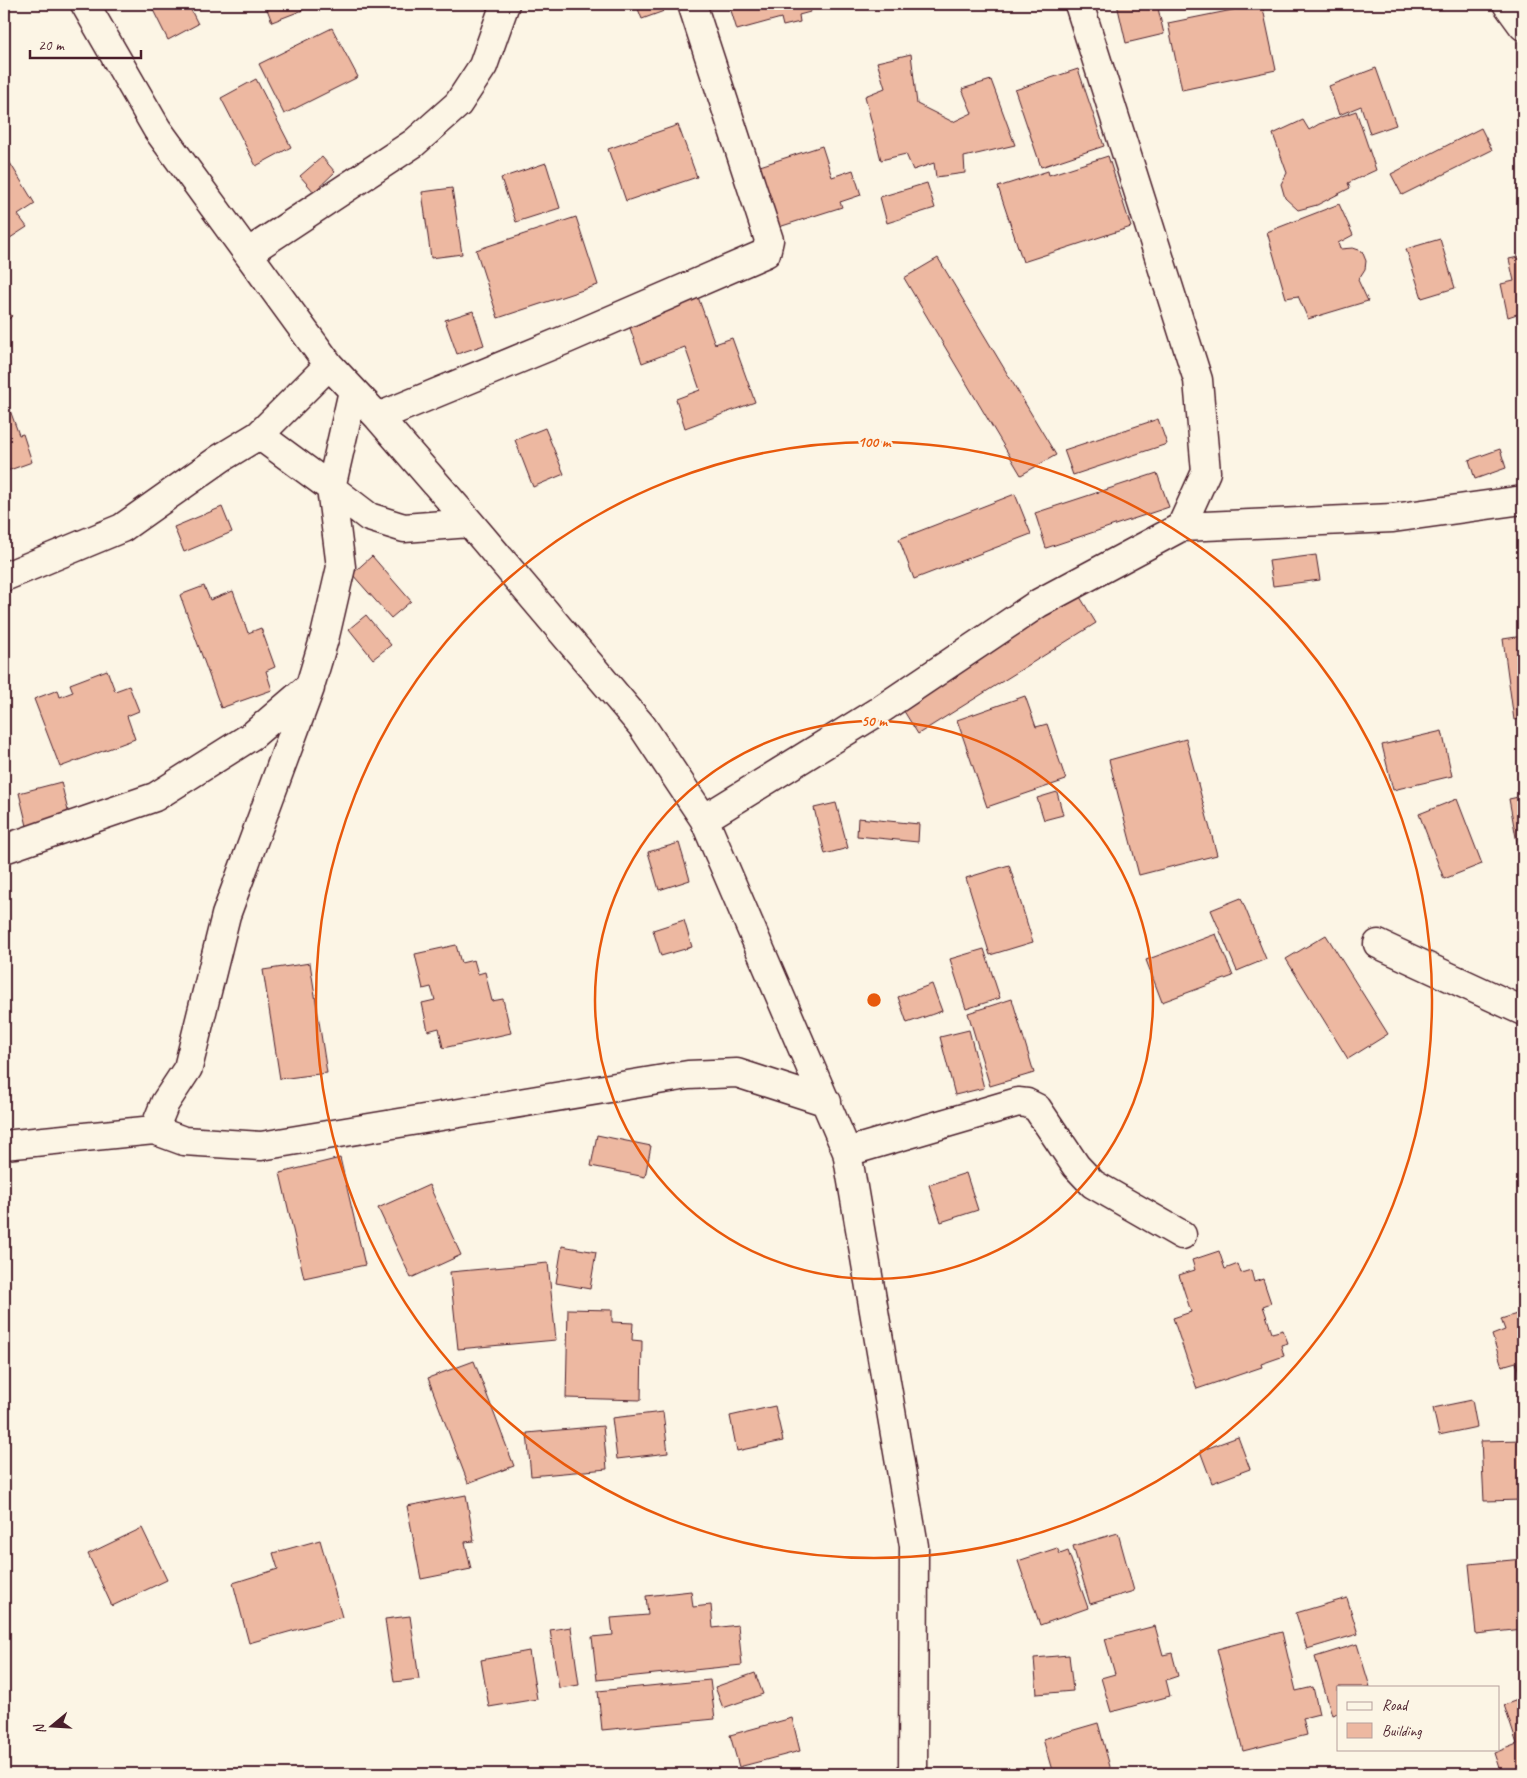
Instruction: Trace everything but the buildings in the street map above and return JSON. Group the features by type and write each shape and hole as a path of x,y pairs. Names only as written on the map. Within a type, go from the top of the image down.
{"street":[{"path":"85,4 157,129 249,252 329,365 378,417 470,523 642,726 704,818 848,1152 914,1546 913,1774"},
{"path":"249,252 414,143 458,104 483,66 505,4"},
{"path":"378,417 665,298 766,253 769,240 692,4"},
{"path":"1079,4 1198,380 1206,472 1181,527"},
{"path":"1507,4 1523,26"},
{"path":"4,577 122,528 221,458 259,435 329,365"},
{"path":"154,1130 166,1103 188,1068 226,915 310,686 341,567 331,488 353,391"},
{"path":"259,435 369,517 404,528 470,523"},
{"path":"704,818 877,712 1039,603 1181,527 1393,518 1523,500"},
{"path":"4,849 155,796 253,735 310,686"},
{"path":"1378,944 1523,1011"},
{"path":"4,1145 154,1130 184,1141 261,1146 688,1075 737,1074 827,1102"},
{"path":"848,1152 1018,1102 1028,1103 1037,1108 1076,1166 1093,1184 1182,1235"}]}
